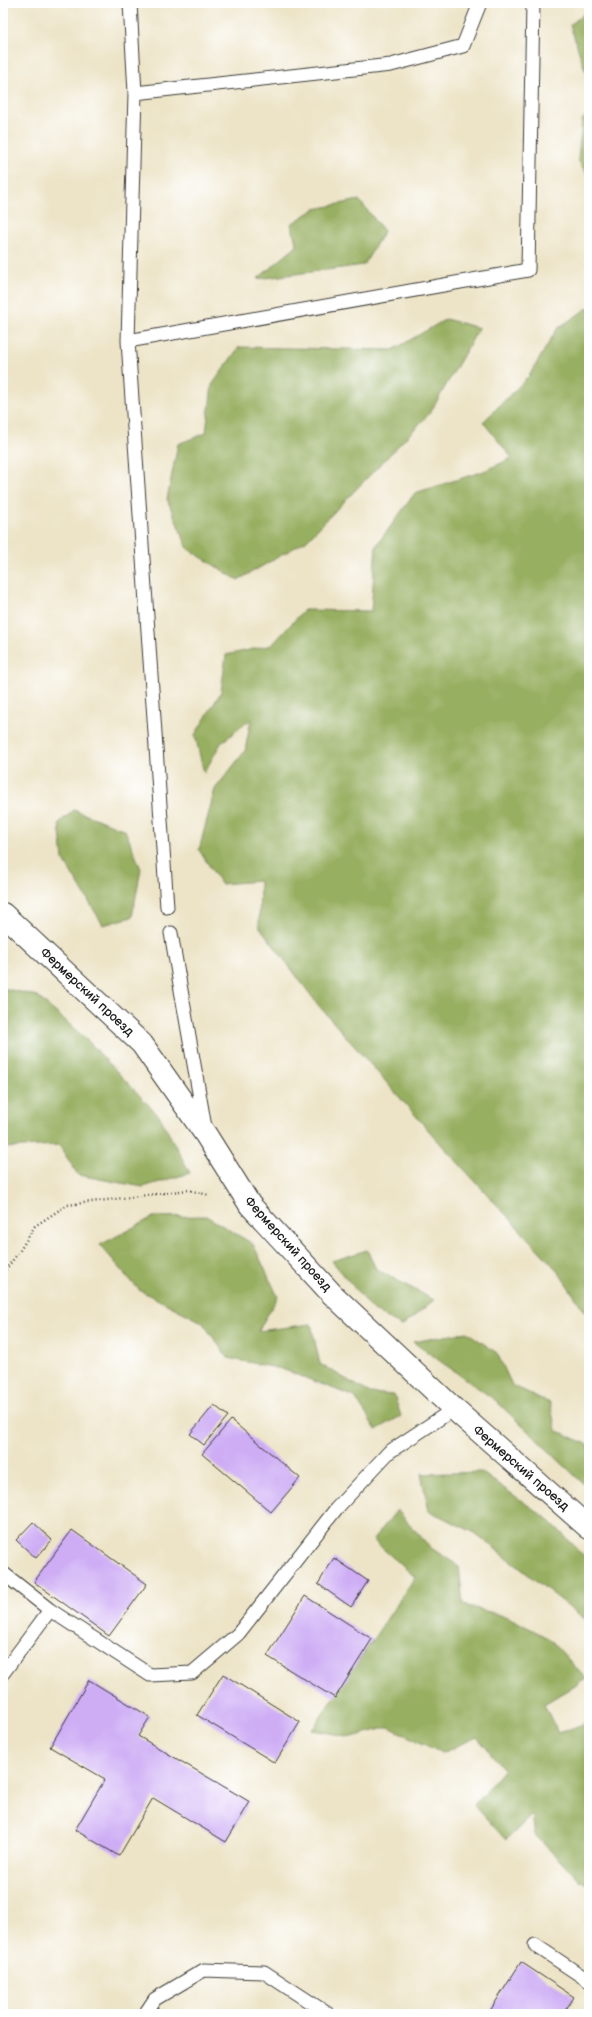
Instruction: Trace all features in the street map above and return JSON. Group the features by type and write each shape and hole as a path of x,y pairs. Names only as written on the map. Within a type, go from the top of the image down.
{"street":[{"name":"Фермерский проезд","path":"3,914 142,1044 206,1135 250,1205 332,1294 454,1409 589,1528"}],"lane":[{"path":"130,3 135,93 128,342 167,907"},
{"path":"135,93 392,65 463,46 480,3"},
{"path":"128,342 528,270 533,3"},
{"path":"171,933 206,1135"},
{"path":"3,1573 50,1610 150,1675 192,1673 238,1634 336,1509 389,1452 454,1409"},
{"path":"3,1673 50,1610"},
{"path":"535,1945 589,1980"},
{"path":"145,2014 155,1999 204,1970 264,1972 328,2014"}],"path":[{"path":"3,1273 19,1252 35,1226 67,1205 188,1190 250,1205"}],"green space":[{"path":"589,10 589,73 585,70 570,25"},
{"path":"589,112 589,177 578,160 582,120"},
{"path":"359,200 384,231 364,265 257,279 297,246 291,224 315,209"},
{"path":"589,307 589,1318 557,1270 438,1141 319,1006 259,926 260,881 221,884 199,850 215,789 245,751 251,719 221,743 204,773 195,735 221,692 226,655 272,645 304,610 371,611 376,546 415,493 484,471 512,458 483,422 529,376 557,329"},
{"path":"446,319 479,328 430,413 306,541 238,580 188,549 167,499 178,444 206,433 212,385 239,347 393,350"},
{"path":"74,810 125,830 141,869 132,917 103,925 63,859 59,823"},
{"path":"3,988 37,996 85,1038 160,1117 190,1173 143,1187 78,1175 59,1145 3,1148"},
{"path":"206,1216 253,1244 278,1297 258,1331 311,1324 320,1364 370,1393 394,1395 401,1416 376,1430 355,1397 282,1369 228,1358 202,1322 139,1290 100,1245 153,1217"},
{"path":"367,1250 376,1269 434,1300 402,1326 373,1310 332,1261"},
{"path":"467,1332 497,1353 512,1385 550,1403 556,1430 589,1445 589,1489 495,1400 413,1342"},
{"path":"481,1472 549,1520 589,1561 589,1617 585,1619 475,1533 429,1511 421,1474"},
{"path":"397,1510 431,1548 459,1566 463,1605 508,1617 550,1639 586,1679 544,1704 558,1733 589,1722 589,1883 580,1881 535,1835 532,1815 506,1840 474,1805 504,1769 477,1737 442,1753 389,1727 352,1737 312,1730 415,1577 373,1540"}],"building":[{"path":"214,1405 228,1416 204,1445 190,1434"},
{"path":"231,1420 300,1478 271,1512 202,1454"},
{"path":"33,1522 52,1540 36,1558 16,1540"},
{"path":"72,1530 147,1584 109,1636 34,1582"},
{"path":"334,1558 368,1581 351,1607 318,1584"},
{"path":"305,1596 372,1639 335,1698 267,1656"},
{"path":"223,1674 300,1722 275,1763 197,1715"},
{"path":"89,1680 150,1717 138,1736 250,1802 226,1842 153,1798 119,1856 75,1830 105,1779 50,1747"},
{"path":"521,1962 574,1997 563,2014 488,2014"}]}
